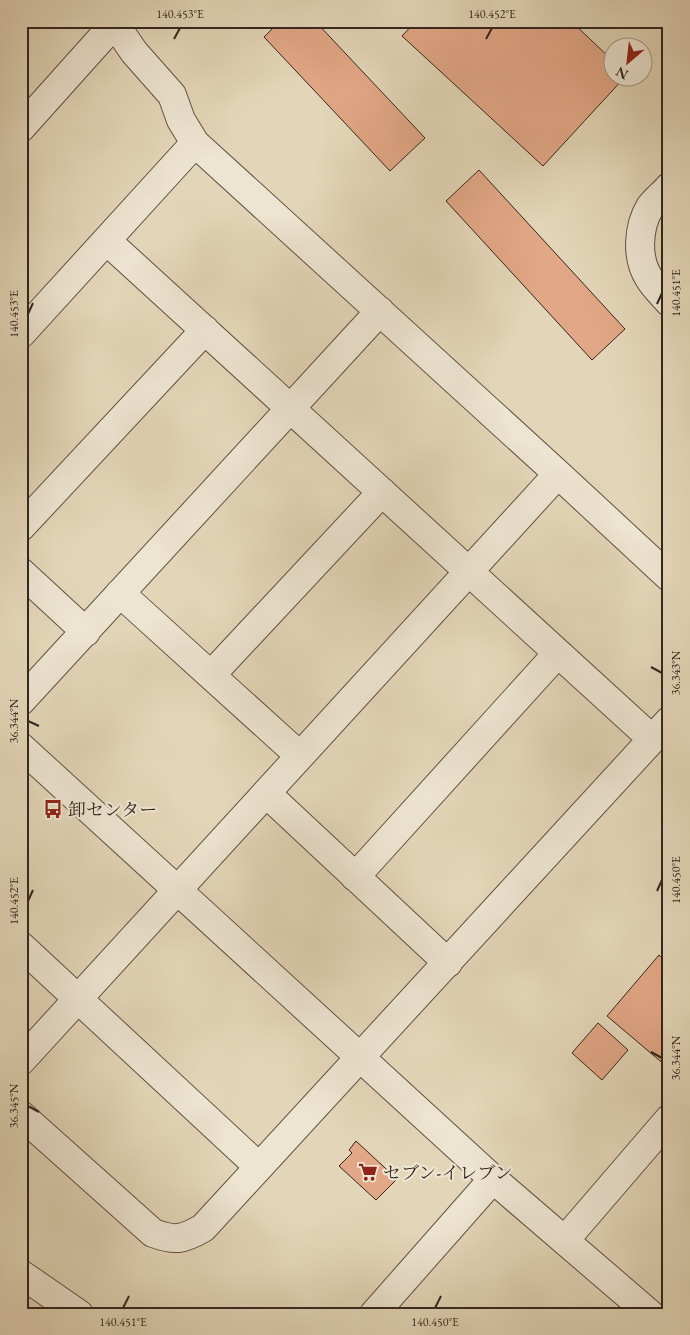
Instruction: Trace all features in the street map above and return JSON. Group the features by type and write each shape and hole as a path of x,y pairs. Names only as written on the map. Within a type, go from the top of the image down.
{"street":[{"path":"21,128 116,22 134,52 172,95 181,120 195,143 669,577"},
{"path":"21,334 195,143"},
{"path":"669,187 651,206 642,225 641,243 642,260 648,278 669,302"},
{"path":"21,1115 153,1233 170,1240 187,1237 203,1228 660,730 558,653 107,241"},
{"path":"21,702 380,311"},
{"path":"21,527 204,330"},
{"path":"21,1061 558,474"},
{"path":"211,676 382,492"},
{"path":"21,572 86,632"},
{"path":"120,594 300,756"},
{"path":"355,877 558,653"},
{"path":"21,747 493,1179 650,1314"},
{"path":"266,793 448,962"},
{"path":"21,946 259,1167"},
{"path":"564,1240 669,1119"},
{"path":"382,1311 493,1179"},
{"path":"21,1274 77,1313"}],"building":[{"path":"280,21 315,21 425,138 390,171 264,37"},
{"path":"416,21 571,21 602,50 602,88 615,88 543,166 402,36"},
{"path":"479,170 625,329 592,360 446,201"},
{"path":"659,955 669,964 669,1062 666,1066 607,1016"},
{"path":"598,1023 628,1050 602,1080 572,1053"},
{"name":"セブン-イレブン","path":"356,1141 397,1179 376,1200 339,1166 352,1153 349,1150"}],"place":[{"name":"卸センター","path":"53,809"},
{"name":"セブン-イレブン","path":"368,1172"}]}
